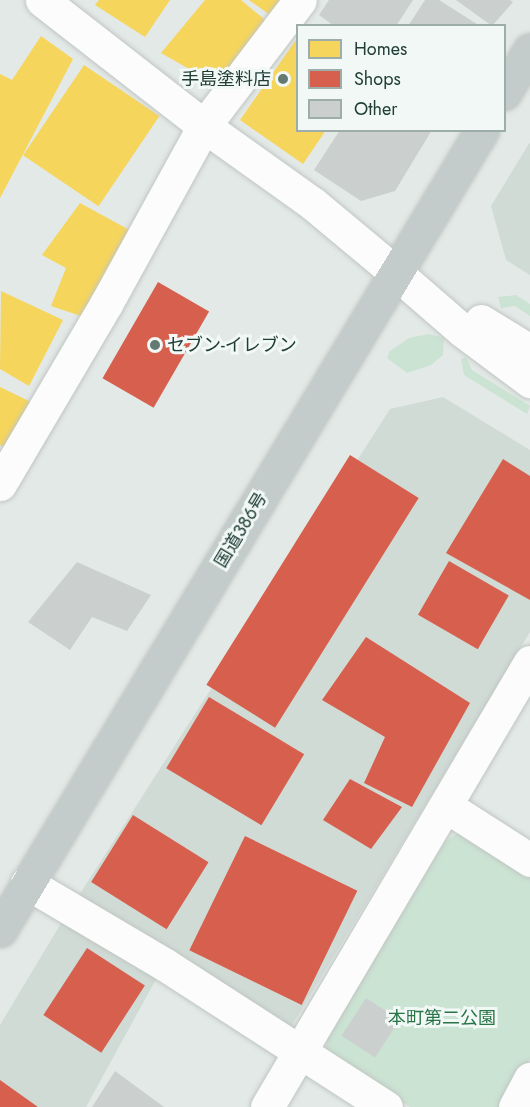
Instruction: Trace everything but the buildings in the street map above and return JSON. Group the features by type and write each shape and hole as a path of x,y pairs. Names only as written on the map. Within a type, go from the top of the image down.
{"highway":[{"path":"506,90 530,50"},
{"name":"国道386号","path":"0,930 481,132"}],"street":[{"path":"42,0 204,126 312,203 463,331 530,381"},
{"path":"0,484 106,304 204,126 300,0"},
{"path":"396,273 530,351"},
{"path":"267,1107 530,662"},
{"path":"446,806 530,860"},
{"path":"27,883 301,1050 386,1107"},
{"path":"515,1107 530,1079"}],"shaded area":[{"path":"530,142 530,275 506,260 491,206"},
{"path":"443,397 530,450 530,632 291,1027 171,952 86,1107 0,1107 0,1025 60,925 390,409"}],"green space":[{"path":"516,295 530,304 530,316 515,306 501,308 498,297"},
{"path":"429,334 444,338 443,355 431,365 407,373 387,358 390,351 409,338"},
{"path":"466,357 472,370 530,406 527,414 464,375 461,359"},
{"name":"本町第二公園","path":"461,832 530,871 530,1059 503,1107 410,1107 330,1058 326,1052 328,1036 446,840"}],"place":[{"name":"手島塗料店","path":"283,79"},
{"name":"セブン-イレブン","path":"155,345"}]}
